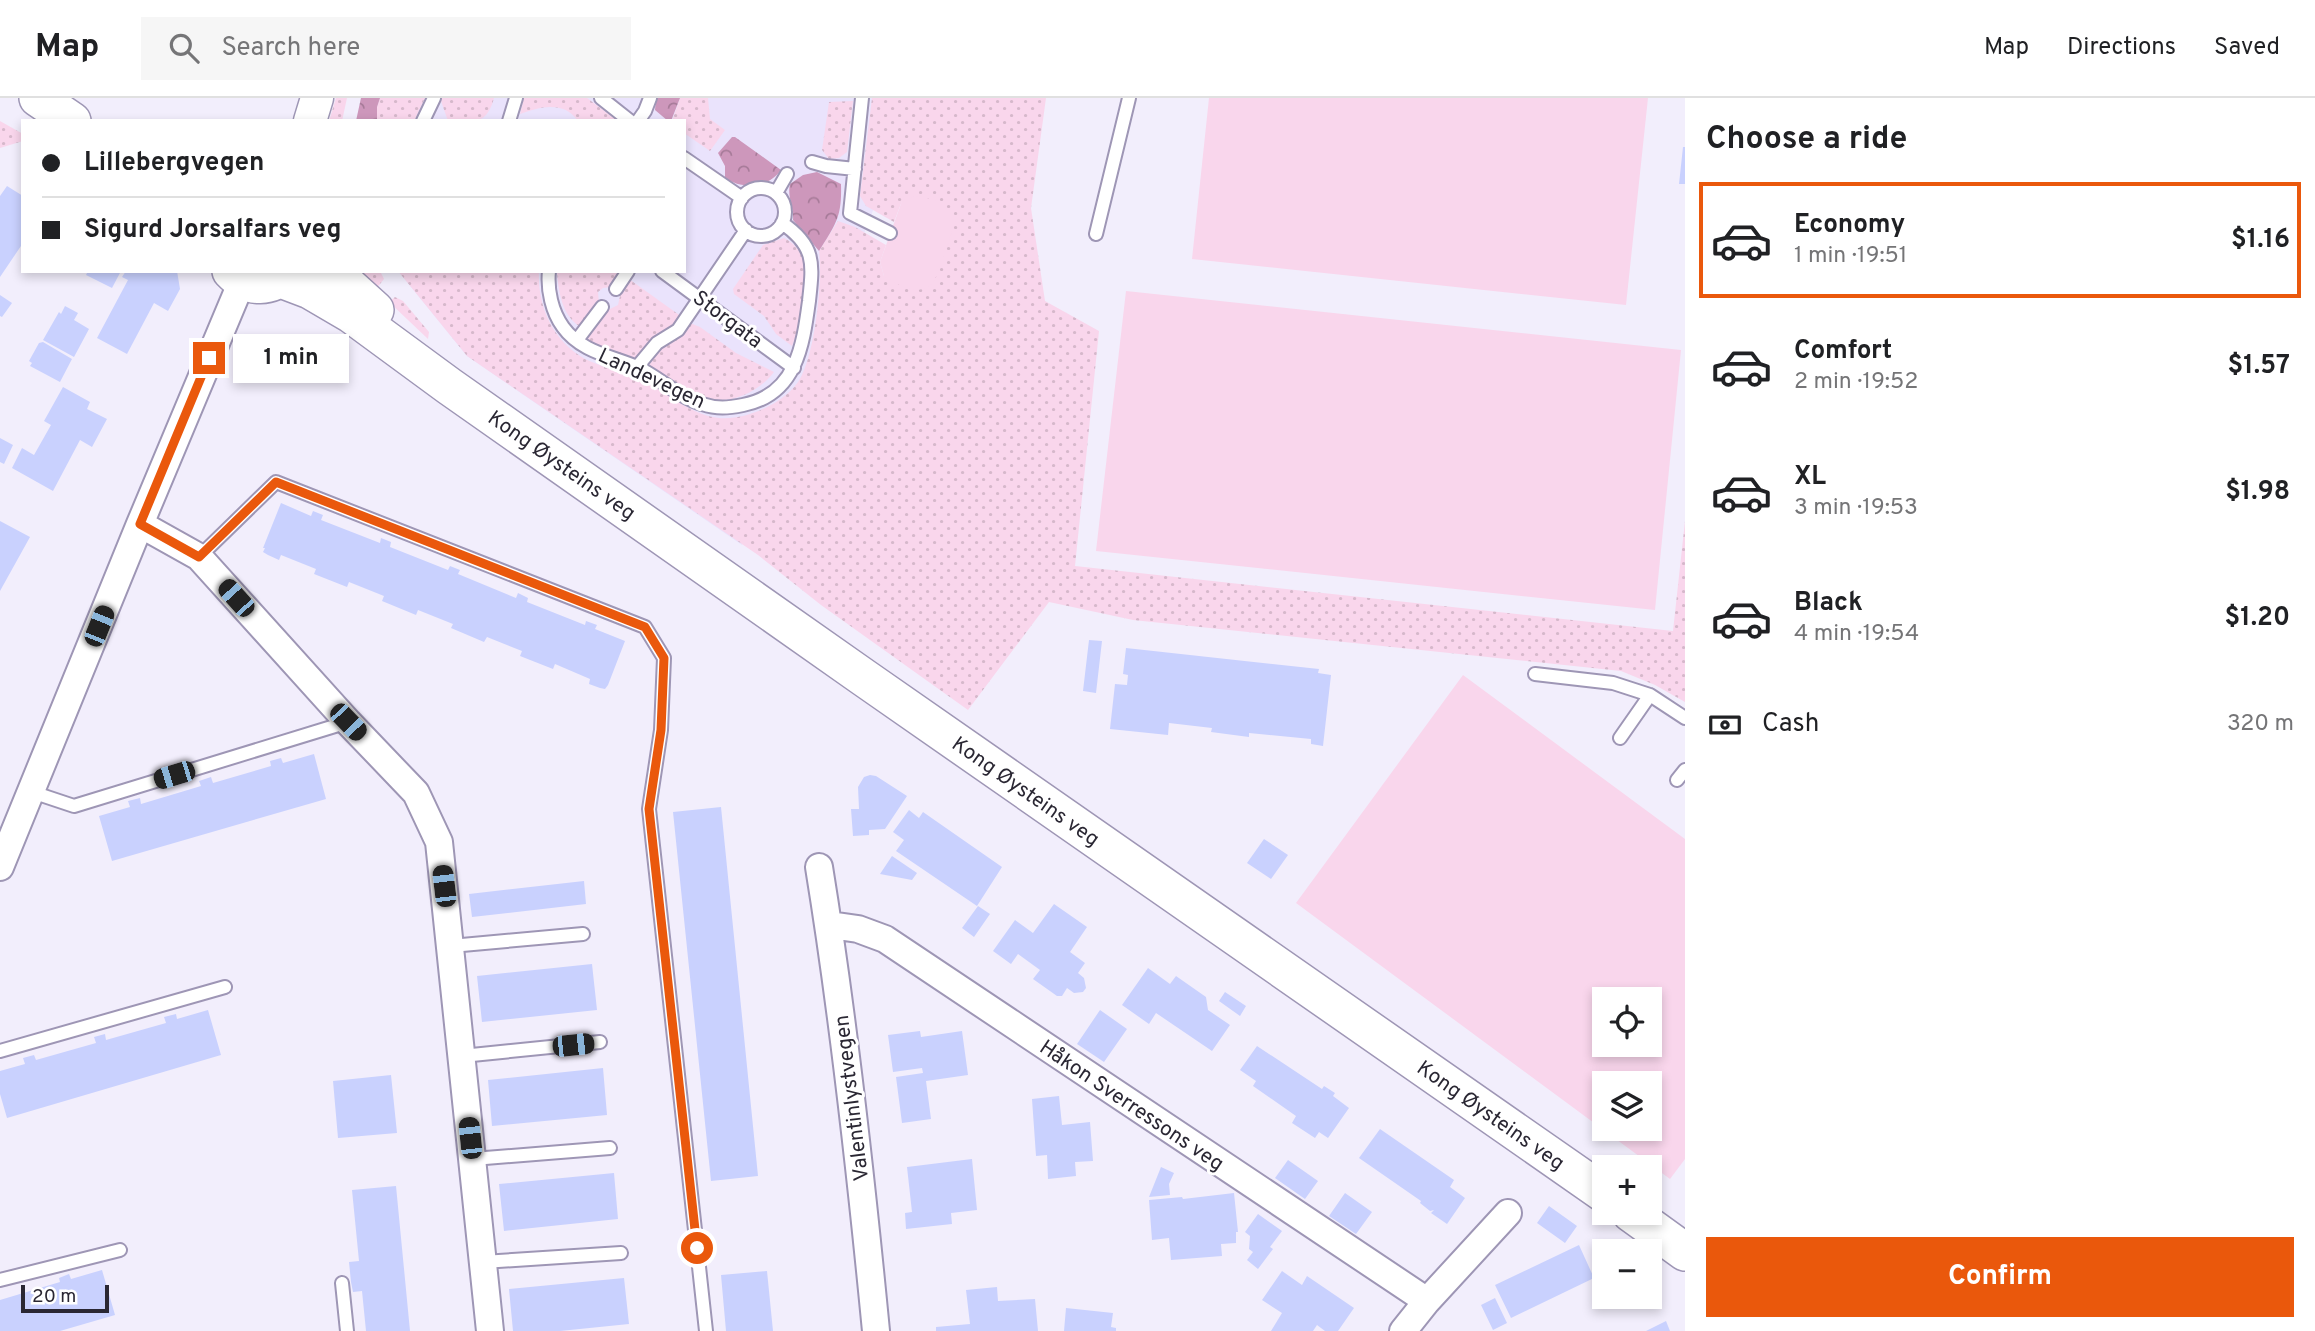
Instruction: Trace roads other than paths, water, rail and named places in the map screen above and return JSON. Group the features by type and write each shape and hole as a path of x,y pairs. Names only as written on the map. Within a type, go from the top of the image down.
{"main road":[{"path":"38,98 69,119"},
{"name":"Kong Øysteins veg","path":"334,273 421,349 449,386"},
{"path":"236,276 262,285 286,275"},
{"name":"Kong Øysteins veg","path":"286,275 351,314 449,386 1592,1185"},
{"path":"1648,1225 1684,1250"}],"street":[{"path":"311,119 317,98"},
{"path":"0,867 140,524 236,276"},
{"path":"140,524 199,557 416,793 439,842 490,1331"},
{"name":"Valentinlystvegen","path":"819,867 830,925 860,1166 876,1331"},
{"name":"Håkon Sverressons veg","path":"830,925 858,929 886,939 1427,1301"},
{"path":"1403,1331 1508,1213"}],"lane":[{"path":"428,119 434,98"},
{"path":"510,119 516,98"},
{"path":"601,98 628,119"},
{"path":"639,119 650,98"},
{"path":"862,98 850,213 890,233"},
{"path":"1096,234 1129,98"},
{"path":"686,159 742,198"},
{"path":"812,162 855,169"},
{"path":"776,193 788,174"},
{"path":"762,188 776,193 785,210 782,223 766,235 752,234 746,230 737,211 742,198 754,189 762,188"},
{"path":"782,223 797,233 808,249 813,268 804,342 794,368"},
{"path":"637,367 657,343 678,330 746,230"},
{"name":"Landevegen","path":"549,273 552,306 563,328 598,355 637,367 693,400 723,409 760,402 777,389 794,368"},
{"path":"616,289 627,273"},
{"name":"Storgata","path":"665,273 794,368"},
{"path":"577,340 602,307"},
{"path":"199,557 276,482 645,627 664,658 661,730 649,809 706,1331"},
{"path":"1535,674 1613,683 1650,695 1685,718"},
{"path":"1620,738 1650,695"},
{"path":"32,792 74,806 348,722"},
{"path":"451,946 583,934"},
{"path":"0,1051 225,987"},
{"path":"462,1056 600,1042"},
{"path":"473,1159 610,1148"},
{"path":"0,1280 120,1250"},
{"path":"483,1262 621,1253"},
{"path":"342,1283 347,1331"}]}
